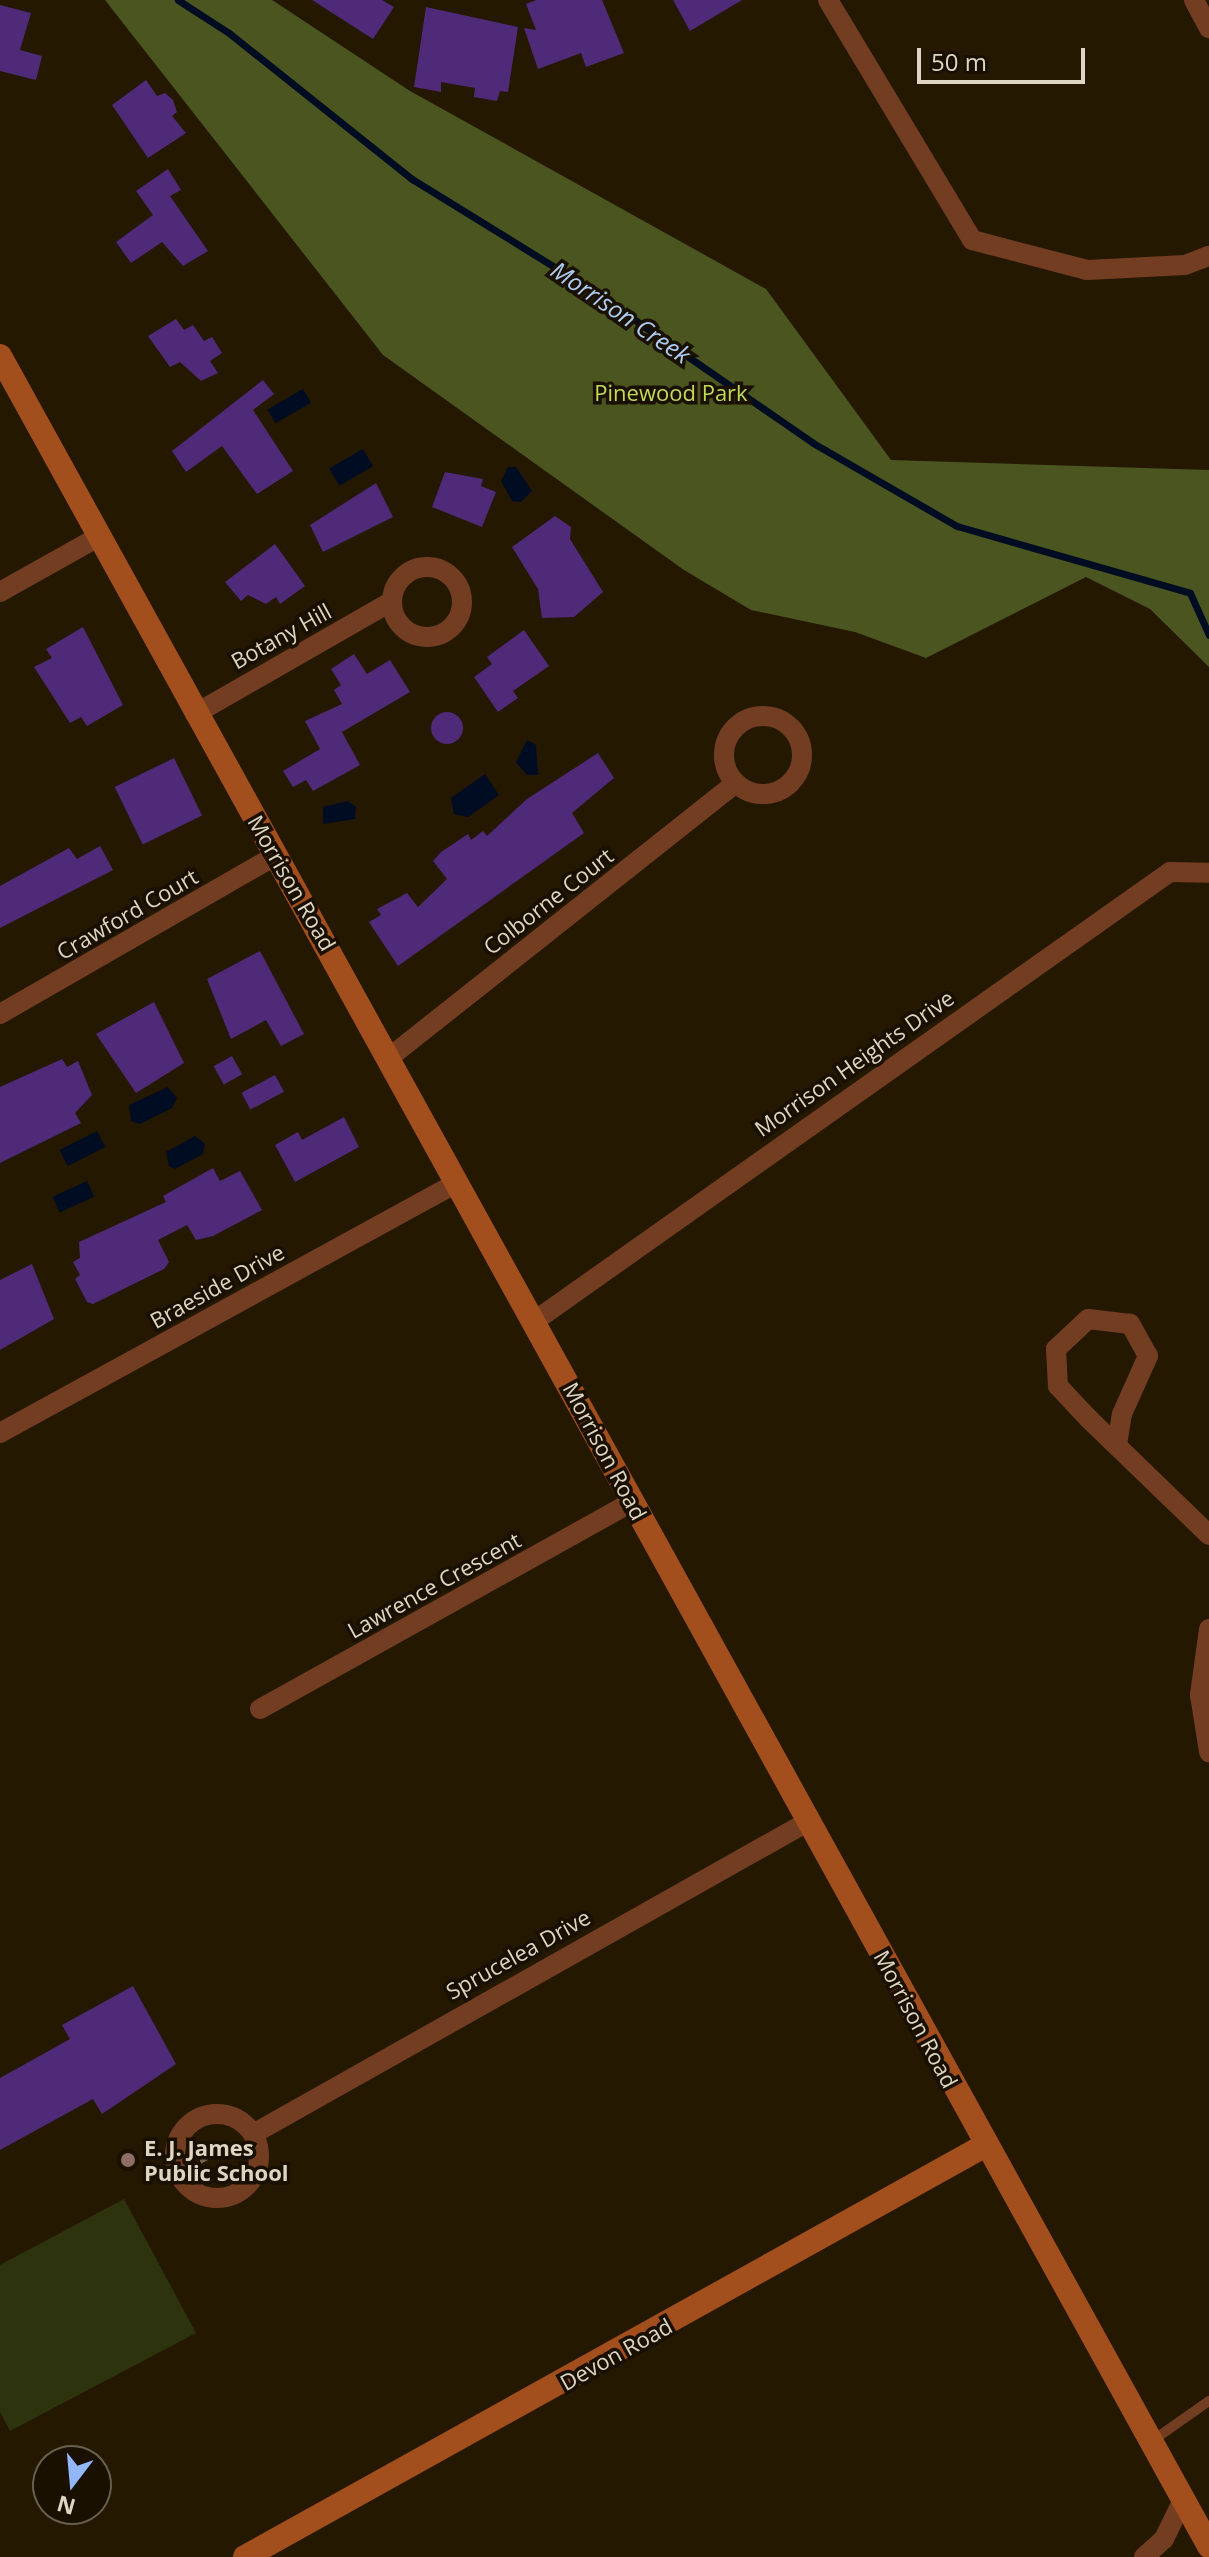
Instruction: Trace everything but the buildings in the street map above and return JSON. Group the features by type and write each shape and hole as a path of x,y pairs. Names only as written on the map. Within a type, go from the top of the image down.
{"street":[{"path":"828,0 972,240 1087,270 1185,265 1209,256"},
{"path":"1194,0 1209,28"},
{"name":"Morrison Road","path":"0,356 195,714 536,1320 984,2146 1209,2546"},
{"path":"0,592 98,537"},
{"name":"Botany Hill","path":"195,714 392,601"},
{"name":"Colborne Court","path":"390,1057 736,783"},
{"name":"Crawford Court","path":"0,1014 277,855"},
{"name":"Morrison Heights Drive","path":"536,1320 1170,872 1209,873"},
{"name":"Braeside Drive","path":"0,1433 458,1182"},
{"path":"1117,1445 1122,1414 1148,1356 1130,1324 1088,1319 1056,1349 1054,1374 1117,1445 1209,1535"},
{"name":"Lawrence Crescent","path":"260,1709 632,1502"},
{"path":"1209,1629 1200,1695 1209,1752"},
{"name":"Sprucelea Drive","path":"253,2134 809,1821"},
{"path":"234,2117 253,2134 258,2167 237,2193 203,2196 179,2173 179,2136 197,2119 234,2117"},
{"name":"Devon Road","path":"245,2557 984,2146"},
{"path":"1144,2557 1164,2539 1183,2500"}],"lane":[{"path":"1150,2442 1209,2401"}],"path":[{"path":"179,2173 253,2134"}],"green space":[{"name":"Pinewood Park","path":"105,0 272,0 410,91 766,289 891,460 1209,470 1209,667 1150,609 1086,577 926,658 855,632 751,610 684,570 383,355"},
{"path":"124,2199 196,2333 10,2431 0,2412 0,2265"}],"water":[{"path":"303,389 311,403 275,423 267,410"},
{"path":"363,449 373,466 339,486 329,468"},
{"path":"508,467 516,467 532,491 521,502 512,501 501,481"},
{"path":"527,740 536,745 538,775 527,775 516,762"},
{"path":"485,774 499,795 468,817 454,814 451,798"},
{"path":"348,801 356,807 355,819 323,824 323,807"},
{"path":"168,1087 177,1098 172,1108 140,1124 131,1121 129,1105"},
{"path":"97,1131 105,1147 68,1166 60,1150"},
{"path":"195,1136 205,1144 203,1154 175,1169 169,1166 166,1152"},
{"path":"87,1181 94,1196 60,1212 53,1197"}],"waterway":[{"name":"Morrison Creek","path":"178,0 229,33 412,179 590,289 813,443 957,526 1190,593 1209,635"}],"place":[{"name":"E. J. James Public School","path":"128,2160"}]}
